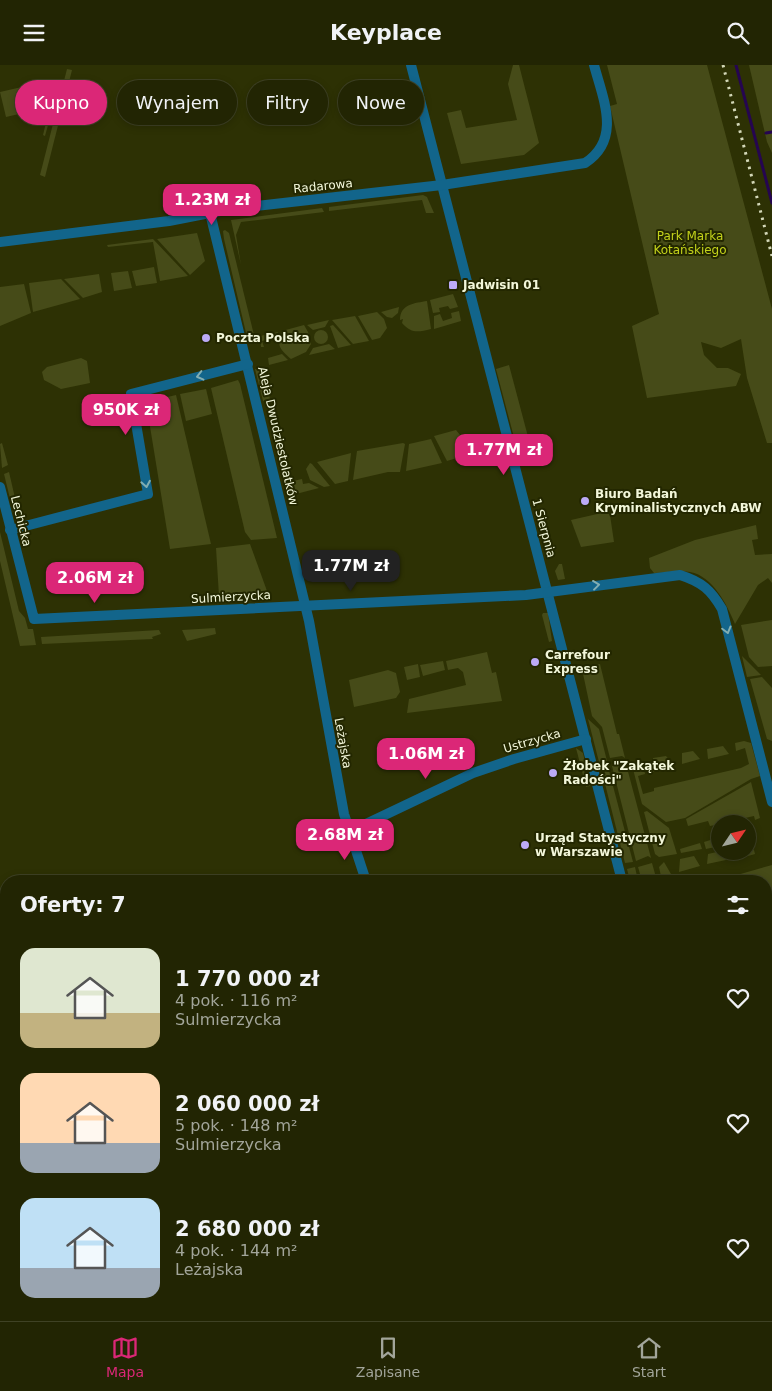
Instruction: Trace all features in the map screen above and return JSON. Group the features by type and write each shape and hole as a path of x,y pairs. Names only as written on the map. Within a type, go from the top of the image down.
{"street":[{"name":"1 Sierpnia","path":"410,65 620,875"},
{"name":"Radarowa","path":"0,242 169,221 210,213 442,185 575,165 592,158 604,142 609,120 594,65"},
{"name":"Aleja Dwudziestolatków","path":"210,213 306,607"},
{"path":"10,530 148,494 131,394 248,364"},
{"name":"Lechicka","path":"0,487 34,619"},
{"name":"Sulmierzycka","path":"34,619 526,595 680,575 698,581 711,591 722,609 772,802"},
{"name":"Leżajska","path":"306,607 340,796 349,832 364,875"},
{"name":"Ustrzycka","path":"349,832 370,824 450,783 514,759 586,739"}],"green space":[{"path":"513,65 519,65 539,143 524,155 461,164 447,113 461,110 466,128 517,120 508,84"},
{"name":"Park Marka Kotańskiego","path":"607,65 707,65 772,309 772,443 767,443 747,378 741,339 721,348 701,342 704,355 717,368 728,368 741,374 736,386 647,398 632,326 659,314 610,106 617,104"},
{"path":"749,65 772,65 772,153 767,142"},
{"path":"67,69 72,70 69,80 64,80"},
{"path":"15,89 15,115 6,117 0,92"},
{"path":"45,125 48,125 45,136 43,135"},
{"path":"53,125 58,125 45,177 40,175"},
{"path":"423,195 427,197 434,213 426,213 422,200 329,211 329,207"},
{"path":"322,208 324,212 241,222 236,235 241,265 231,220"},
{"path":"225,230 229,233 254,335 247,337 224,239 223,231"},
{"path":"197,233 205,261 190,275 157,239"},
{"path":"153,239 188,276 160,281 153,242 108,247 107,245"},
{"path":"154,267 157,283 136,286 132,271"},
{"path":"128,271 132,288 114,291 111,273"},
{"path":"99,274 102,292 83,298 64,279"},
{"path":"61,279 80,299 33,312 29,283"},
{"path":"24,284 31,313 0,326 0,287"},
{"path":"453,294 458,307 450,309 448,306 439,308 440,312 433,313 430,300"},
{"path":"427,301 431,329 412,331 402,323 403,319 400,320 405,307"},
{"path":"399,307 398,313 392,318 387,317 381,312"},
{"path":"459,311 461,321 434,329 434,316 440,314 443,321 452,318 451,313"},
{"path":"377,312 384,319 387,328 380,338 372,340 358,316"},
{"path":"355,316 369,341 353,344 332,320"},
{"path":"329,320 325,327 313,330 307,325"},
{"path":"304,325 311,344 306,352 291,359 284,353 279,344 282,331"},
{"path":"333,325 351,345 338,348 330,326"},
{"path":"318,330 324,330 328,337 324,344 318,344 314,340 314,334"},
{"path":"278,332 276,337 262,341 264,347 261,347 260,336"},
{"path":"329,344 335,349 309,355 313,348"},
{"path":"282,354 288,360 269,365 268,358"},
{"path":"81,358 87,361 90,383 61,389 44,380 42,372 47,367"},
{"path":"509,365 531,448 520,449 516,445 496,369"},
{"path":"262,368 270,399 263,401 255,369"},
{"path":"238,380 277,538 251,540 245,532 211,388"},
{"path":"206,389 212,414 186,421 180,394"},
{"path":"176,395 211,544 170,549 146,402"},
{"path":"456,430 465,441 460,457 447,461 434,436"},
{"path":"431,439 442,463 406,471 409,444"},
{"path":"2,443 8,465 2,468 0,444"},
{"path":"405,444 400,472 388,472 353,480 357,451"},
{"path":"351,453 348,481 335,484 317,462"},
{"path":"310,463 330,486 324,487 310,480 306,469"},
{"path":"9,472 21,524 16,523 4,474"},
{"path":"302,479 303,484 309,483 319,488 296,494 293,481"},
{"path":"606,512 610,515 614,542 581,547 571,520"},
{"path":"756,525 758,539 752,540 755,555 772,554 772,583 768,578 758,585 735,624 718,592 706,579 686,571 654,573 650,568 649,558 695,540"},
{"path":"0,532 19,611 25,618 28,629 33,629 36,645 20,646 0,561"},
{"path":"250,544 267,591 219,596 216,548"},
{"path":"559,564 562,564 565,579 558,580 555,571"},
{"path":"543,613 548,613 552,641 549,642 542,615"},
{"path":"772,620 772,666 758,667 749,657 741,625"},
{"path":"215,628 216,634 187,641 182,630"},
{"path":"159,630 161,634 152,637 153,639 42,644 41,637"},
{"path":"487,652 492,673 496,672 502,701 407,713 409,699 466,685 463,672 458,668 448,670 446,661"},
{"path":"742,656 761,675 747,677"},
{"path":"443,661 445,670 423,676 420,665"},
{"path":"418,664 420,677 407,680 404,667"},
{"path":"600,664 617,734 619,734 625,758 622,756 610,758 602,727 592,716 582,669"},
{"path":"388,670 396,673 400,692 396,698 354,707 349,680"},
{"path":"762,677 772,688 772,741 767,739 750,679"},
{"path":"588,719 599,729 607,761 599,762"},
{"path":"744,741 751,743 760,776 751,779 685,818 666,822 642,804 633,769 636,762 644,769 645,774 638,776 643,794 654,791 654,788 741,768 749,764 745,748 736,751 735,743"},
{"path":"723,746 729,754 708,759 707,749"},
{"path":"576,748 583,753 590,786 586,787"},
{"path":"693,751 700,759 682,764 682,753"},
{"path":"666,756 674,766 653,772 653,758"},
{"path":"626,764 651,858 648,856 636,861 612,766"},
{"path":"608,767 633,862 625,863 601,768"},
{"path":"751,782 760,818 756,820 756,815 711,815 710,826 708,821 688,826 686,819"},
{"path":"647,811 669,828 677,854 659,857 655,854 644,812"},
{"path":"711,840 711,848 706,849 704,842"},
{"path":"700,843 702,849 681,853 680,849"},
{"path":"711,853 711,860 726,860 707,864 708,854"},
{"path":"694,856 700,866 679,872 680,859"},
{"path":"664,862 671,874 661,875 659,867"},
{"path":"652,863 655,875 640,875 638,867"},
{"path":"772,865 772,875 737,875"},
{"path":"635,867 637,875 628,875 627,869"}],"waterway":[{"path":"736,65 772,203"},
{"path":"766,133 772,132"}],"railway":[{"path":"723,65 772,256"}],"place":[{"name":"Jadwisin 01","path":"453,285"},
{"name":"Poczta Polska","path":"206,338"},
{"name":"Biuro Badań Kryminalistycznych ABW","path":"585,501"},
{"name":"Carrefour Express","path":"535,662"},
{"name":"Żłobek \"Zakątek Radości\"","path":"553,773"},
{"name":"Urząd Statystyczny w Warszawie","path":"525,845"}]}
